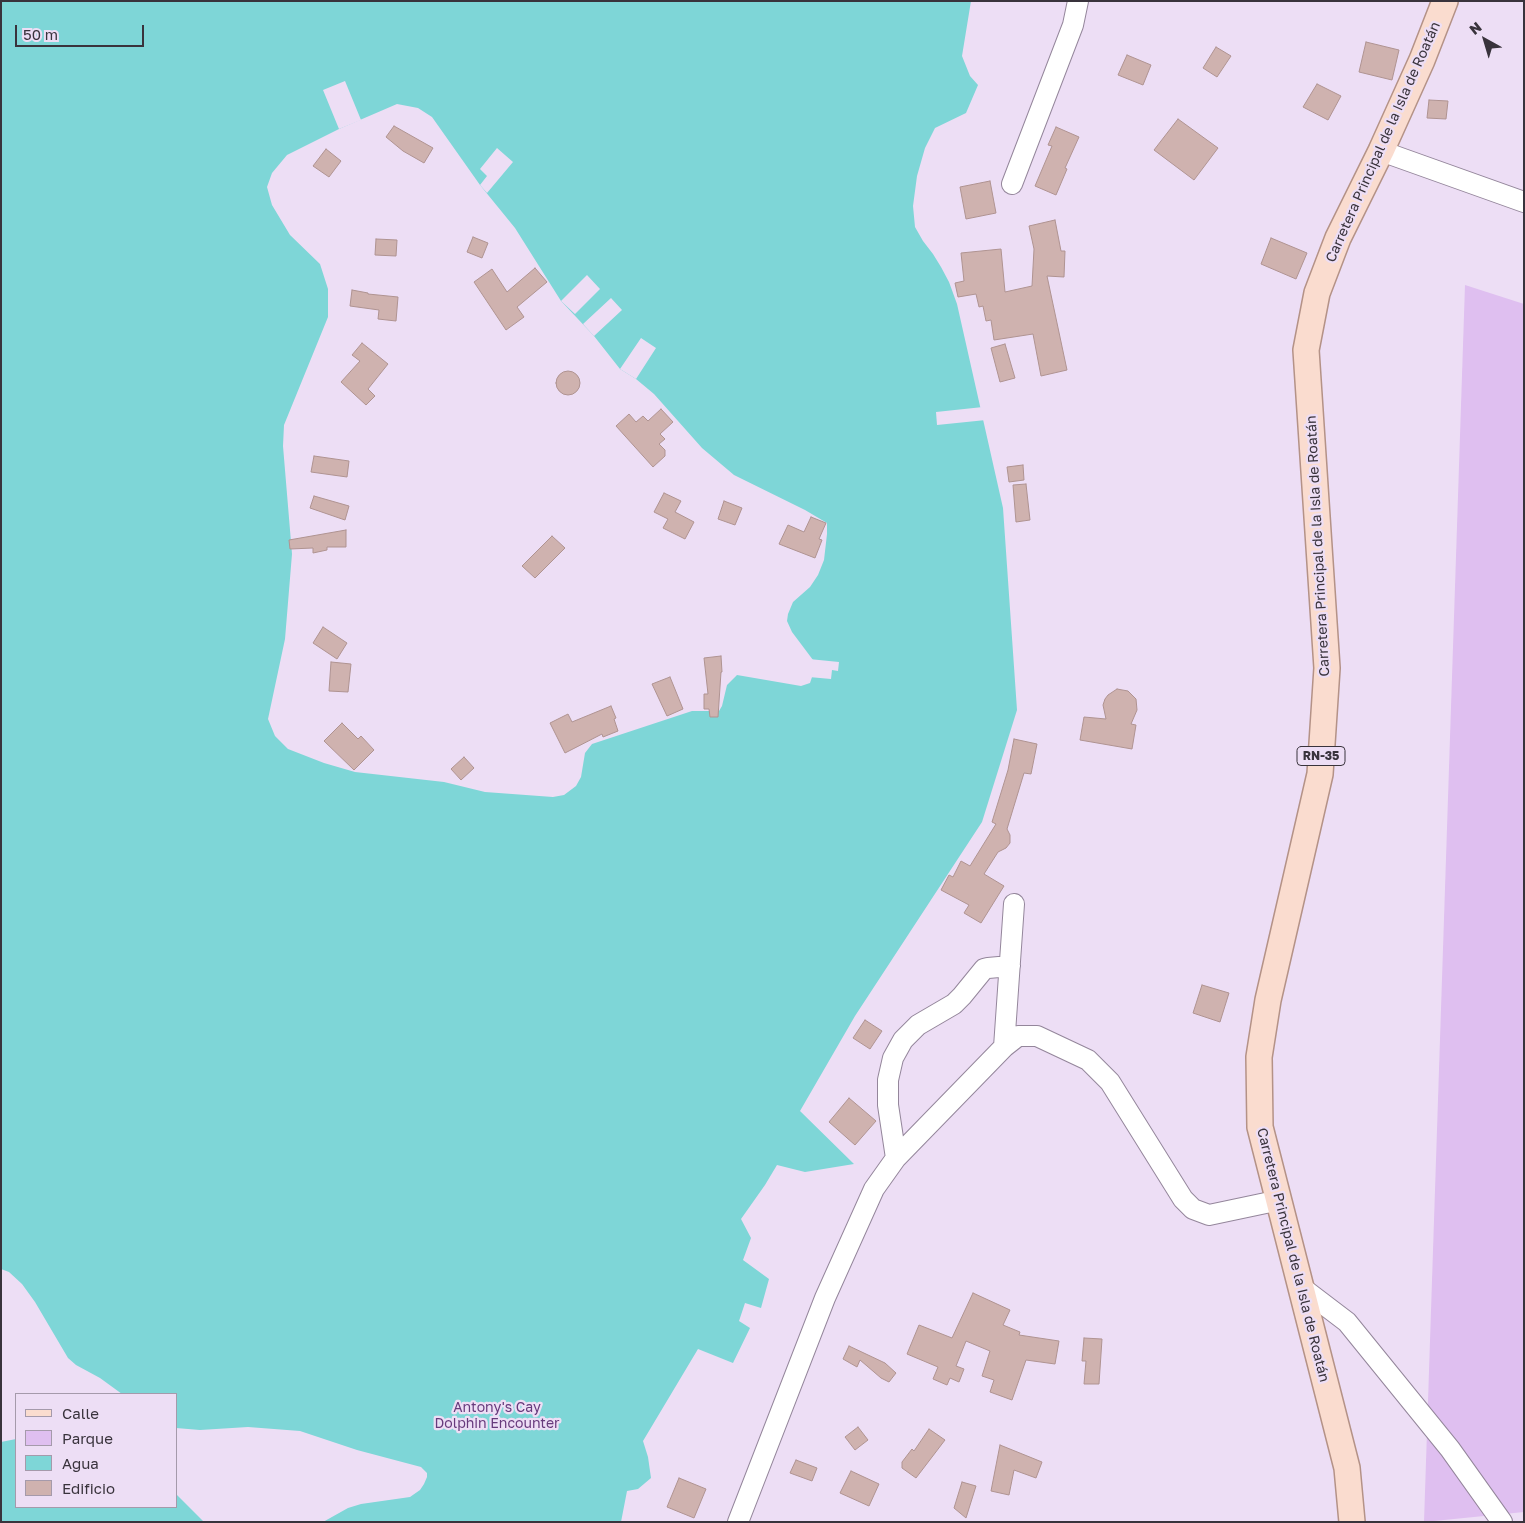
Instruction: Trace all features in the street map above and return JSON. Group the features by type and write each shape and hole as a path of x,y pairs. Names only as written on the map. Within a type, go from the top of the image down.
{"main road":[{"name":"Carretera Principal de la Isla de Roatán","path":"1352,1522 1347,1468 1260,1127 1259,1057 1268,1000 1320,774 1327,668 1306,350 1317,293 1338,238 1381,151 1422,60 1445,1"}],"street":[{"path":"1012,184 1073,25 1078,1"},
{"path":"1381,151 1524,202"},
{"path":"1004,1047 1014,904"},
{"path":"896,1158 888,1106 888,1080 892,1058 903,1040 918,1025 954,1004 984,969 1010,966"},
{"path":"738,1522 825,1298 874,1189 896,1158 1004,1047 1018,1036 1037,1036 1088,1060 1110,1082 1184,1199 1193,1209 1209,1215 1280,1200"},
{"path":"1301,1287 1347,1322 1450,1449 1502,1522"}],"green space":[{"path":"1465,285 1524,304 1524,1512 1424,1522"}],"water":[{"path":"1,1 971,1 962,56 970,76 978,85 966,113 935,128 925,148 917,176 913,206 915,227 941,267 957,304 1003,508 1017,710 982,822 855,1016 800,1111 854,1164 805,1172 777,1165 741,1219 751,1238 743,1260 769,1279 761,1308 745,1303 739,1321 750,1328 733,1363 698,1349 643,1441 648,1457 651,1478 638,1489 627,1491 621,1522 323,1522 348,1508 361,1504 410,1497 420,1490 427,1477 427,1473 421,1467 357,1450 300,1431 248,1427 200,1430 178,1428 178,1393 121,1393 100,1378 76,1365 68,1358 35,1302 22,1284 9,1272 1,1269","holes":["397,104 418,108 432,117 480,185 515,228 561,301 594,336 620,369 654,394 702,448 734,475 827,523 824,560 818,575 810,587 793,602 787,621 792,632 813,660 810,683 801,686 737,675 727,685 719,711 692,711 592,744 585,753 581,777 576,786 564,795 553,797 485,792 444,782 355,772 324,763 288,749 275,736 268,719 285,639 292,554 283,446 284,425 328,317 328,289 320,264 290,235 272,205 267,187 272,173 287,155 339,129"]},
{"path":"15,1439 15,1508 178,1508 178,1496 204,1522 1,1522 1,1442"}],"pier":[{"path":"345,81 361,120 339,129 323,90"},
{"path":"497,148 513,162 487,193 480,185 487,176 480,169"},
{"path":"587,275 600,289 575,314 561,301"},
{"path":"611,298 622,310 594,336 583,324"},
{"path":"641,338 656,348 636,379 620,369"},
{"path":"983,407 986,420 937,425 936,412"},
{"path":"809,659 839,662 838,671 832,670 831,679 809,677"}],"building":[{"path":"1366,42 1399,50 1392,80 1359,72"},
{"path":"1216,47 1231,56 1217,77 1203,68"},
{"path":"1127,55 1151,65 1143,85 1118,75"},
{"path":"1317,84 1341,96 1328,120 1303,107"},
{"path":"1429,100 1448,101 1446,119 1427,118"},
{"path":"1178,119 1218,148 1194,180 1154,150"},
{"path":"394,126 433,148 424,163 403,151 386,137"},
{"path":"1056,127 1079,137 1065,168 1067,169 1056,195 1035,186 1052,146 1048,145"},
{"path":"326,149 341,161 329,177 313,166"},
{"path":"990,181 996,213 966,219 960,187"},
{"path":"1055,220 1061,251 1065,251 1064,277 1047,276 1067,370 1041,376 1033,334 994,340 991,320 986,321 983,306 979,307 976,294 958,297 955,283 964,281 961,253 1001,249 1005,292 1032,286 1034,249 1029,226"},
{"path":"473,237 488,243 482,258 467,252"},
{"path":"1271,238 1307,253 1296,279 1261,264"},
{"path":"376,239 397,240 396,256 375,255"},
{"path":"535,268 547,282 517,307 524,317 506,330 474,282 492,269 507,292"},
{"path":"352,290 368,294 398,297 396,321 378,319 379,310 350,306"},
{"path":"362,343 388,364 368,389 375,396 366,405 341,382 360,361 352,355"},
{"path":"1005,344 1015,378 1000,382 991,348"},
{"path":"568,371 577,374 580,383 577,392 568,395 559,392 556,383 559,374"},
{"path":"661,409 673,422 660,434 665,439 659,444 665,450 665,456 653,467 616,426 629,414 636,422 643,416 648,421"},
{"path":"314,456 349,461 347,477 311,472"},
{"path":"1023,465 1024,480 1009,482 1007,467"},
{"path":"1026,484 1030,520 1016,522 1013,485"},
{"path":"664,493 681,501 675,512 694,522 685,539 663,528 668,519 654,512"},
{"path":"314,496 349,506 345,520 310,508"},
{"path":"724,501 742,508 735,525 718,519"},
{"path":"811,517 826,523 819,539 822,540 815,558 779,544 788,525 804,532"},
{"path":"346,530 346,547 327,547 327,550 313,553 313,548 290,549 289,540"},
{"path":"552,536 565,548 535,578 522,566"},
{"path":"323,627 347,643 337,659 313,643"},
{"path":"721,656 722,672 718,717 710,717 709,709 704,709 704,694 708,694 704,658"},
{"path":"331,662 351,664 348,692 329,691"},
{"path":"670,677 683,709 667,716 652,684"},
{"path":"1117,689 1128,691 1136,699 1137,710 1131,724 1136,725 1132,749 1080,740 1084,717 1106,719 1103,705 1105,699"},
{"path":"611,706 616,718 614,719 618,731 603,737 602,734 565,753 550,723 568,714 572,722"},
{"path":"342,723 358,739 361,736 374,750 354,770 324,741"},
{"path":"1014,739 1037,744 1031,774 1024,773 1007,829 1010,835 1010,843 1006,848 998,852 984,874 1004,886 981,923 964,913 969,905 941,890 949,875 953,877 961,861 970,866 996,824 992,822 1008,770"},
{"path":"464,757 474,768 461,780 451,769"},
{"path":"1202,985 1229,993 1220,1022 1193,1013"},
{"path":"865,1020 882,1031 870,1049 853,1038"},
{"path":"849,1098 876,1121 855,1145 829,1122"},
{"path":"973,1293 1010,1310 1003,1325 1020,1332 1019,1335 1059,1341 1055,1364 1026,1360 1012,1400 990,1392 994,1380 982,1376 990,1351 966,1341 956,1366 964,1369 959,1382 950,1378 947,1385 933,1379 938,1367 907,1354 919,1325 952,1338"},
{"path":"1084,1338 1102,1339 1099,1384 1084,1384 1086,1361 1082,1361"},
{"path":"849,1346 885,1363 896,1373 889,1382 881,1378 860,1360 857,1367 843,1359"},
{"path":"858,1427 868,1440 855,1450 845,1437"},
{"path":"929,1429 945,1440 916,1478 902,1468 902,1462 912,1449 914,1451"},
{"path":"1000,1445 1042,1462 1036,1478 1014,1470 1009,1495 991,1491"},
{"path":"796,1460 817,1468 812,1481 790,1473"},
{"path":"851,1471 879,1484 869,1506 840,1493"},
{"path":"679,1478 706,1489 694,1518 667,1507"},
{"path":"962,1482 976,1486 966,1518 954,1508"}],"park label":[{"name":"Antony's Cay Dolphin Encounter","path":"497,1416"}]}
